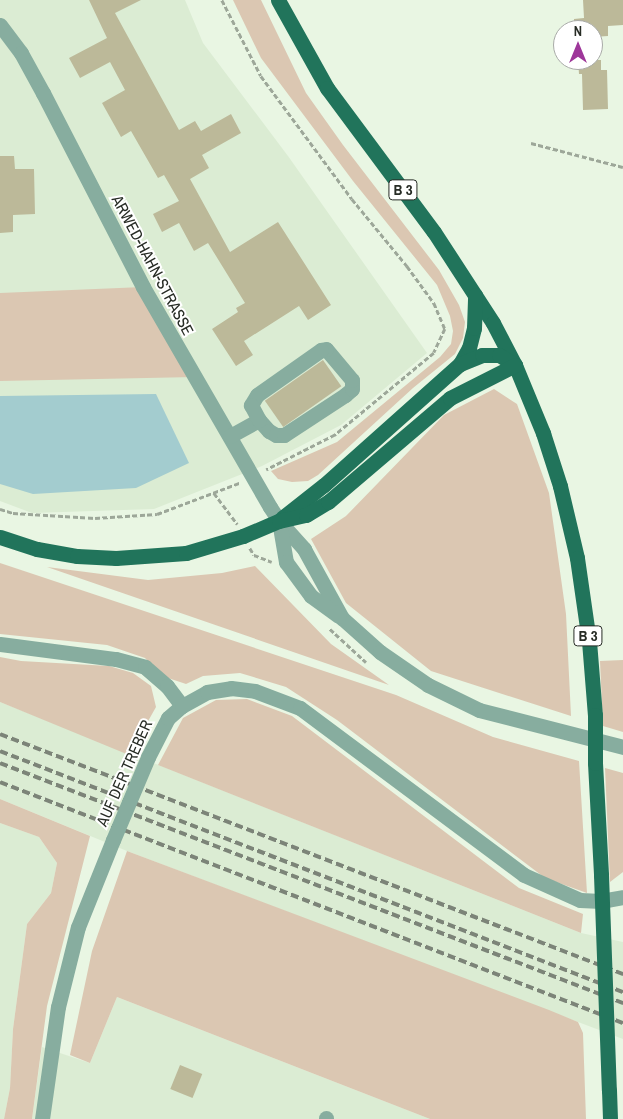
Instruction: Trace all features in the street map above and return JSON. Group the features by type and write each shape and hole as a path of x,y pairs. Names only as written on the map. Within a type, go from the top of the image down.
{"main road":[{"name":"B 3","path":"278,0 327,88 434,232 493,323 515,365 543,433 560,486 577,558 589,641 594,715 610,1119"},
{"path":"279,521 324,485 460,364 469,348 474,328 475,295"},
{"path":"460,364 482,355 499,355 515,365"},
{"path":"0,537 37,549 77,556 116,558 186,553 236,538 279,521 306,515 328,502 450,398 515,365"}],"street":[{"name":"ARWED-HAHN-STRASSE","path":"0,25 22,53 143,287 279,521"},
{"path":"326,349 352,380 352,389 345,395 284,435 276,435 269,431 259,420 251,405 257,395 321,350 326,349"},
{"path":"230,436 259,420"},
{"path":"279,521 304,549 342,618"},
{"path":"279,521 286,562 311,596 342,618 380,652 428,685 479,710 623,747"},
{"path":"0,644 116,659 145,667 167,686 182,706"},
{"name":"AUF DER TREBER","path":"42,1119 58,1006 78,927 148,757 168,718 182,706 207,692 231,688 255,691 300,708 524,875 580,900 601,901 623,897"}],"path":[{"path":"0,509 13,514 95,518 157,514 254,477 335,435 434,353 445,329 434,303 352,199 261,76 231,21 222,0"},
{"path":"531,144 623,167"}],"shaded area":[{"path":"0,0 185,0 203,43 288,156 427,353 341,425 262,466 154,509 32,513 0,501"},
{"path":"233,0 261,0 306,93 343,145 439,270 459,305 465,322 463,338 455,354 413,388 318,475 308,481 292,482 278,479 271,471 337,442 440,357 451,344 453,331 450,316 437,285 353,181 261,58"},
{"path":"143,287 195,377 0,381 0,293"},
{"path":"494,389 517,404 549,493 566,614 571,716 431,671 346,603 311,539 346,516 444,415"},
{"path":"0,563 396,695 493,737 579,761 587,893 545,878 337,720 286,687 240,673 203,676 186,684 162,676 145,658 107,645 0,634"},
{"path":"255,566 331,644 389,685 47,567 148,580 222,573"},
{"path":"0,657 21,661 109,666 133,673 151,686 156,707 129,755 0,702"},
{"path":"623,660 623,732 603,726 600,661"},
{"path":"247,699 292,716 519,888 583,914 581,933 158,765 183,718 216,700"},
{"path":"0,702 581,933 623,942 623,1039 127,851 0,799"},
{"path":"605,768 623,773 623,872 610,882"},
{"path":"0,799 90,836 47,1006 32,1119 4,1119 10,1088 13,1029 27,924 51,893 57,863 39,837 0,823"},
{"path":"0,823 39,837 57,863 51,893 27,924 13,1029 10,1088 4,1119 0,1119"},
{"path":"127,851 578,1022 583,1033 586,1119 430,1119 117,997 90,1063 70,1055 92,951"},
{"path":"117,997 430,1119 32,1119 42,1047 90,1063"}],"water":[{"path":"156,394 189,463 136,488 33,494 0,484 0,396"}],"building":[{"path":"89,0 141,0 115,13 179,130 195,121 201,131 231,114 241,133 202,155 209,168 190,179 230,252 278,222 331,305 308,320 299,306 244,341 253,355 236,366 212,329 238,312 236,308 245,303 208,243 194,251 179,223 162,232 153,214 179,201 164,175 158,178 131,131 121,137 102,103 125,90 110,62 80,78 69,58 107,38"},
{"path":"583,0 623,0 623,25 608,26 608,36 603,36 603,20 574,20 584,18"},
{"path":"579,70 607,70 608,109 583,110 582,74 579,74"},
{"path":"0,156 14,156 15,169 34,169 35,214 13,215 13,232 0,233"},
{"path":"323,360 341,386 283,427 265,401"},
{"path":"180,1065 202,1074 193,1098 170,1089"}],"railway":[{"path":"0,734 623,974"},
{"path":"0,751 623,992"},
{"path":"0,763 623,1003"},
{"path":"0,782 623,1023"}]}
